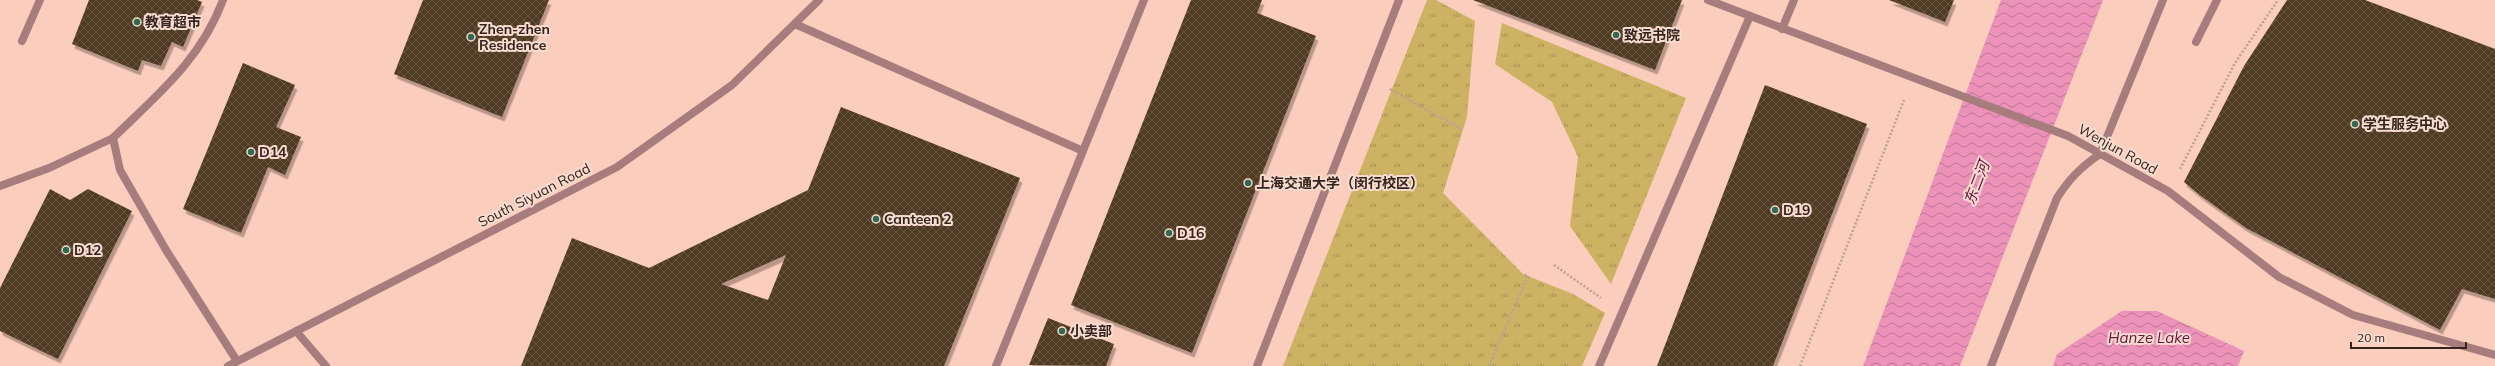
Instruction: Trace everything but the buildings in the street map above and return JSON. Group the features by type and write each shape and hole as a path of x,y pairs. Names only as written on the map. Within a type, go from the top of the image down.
{"lane":[{"path":"22,41 40,0"},
{"path":"0,186 50,168 113,138 182,72 213,27 223,0"},
{"name":"South Siyuan Road","path":"228,366 617,167 732,85 819,0"},
{"path":"996,366 1144,0"},
{"path":"1257,366 1399,0"},
{"name":"Wenjun Road","path":"1708,0 2068,136 2168,191 2279,277 2353,315 2495,355"},
{"path":"1782,29 1794,0"},
{"path":"1991,366 2057,198 2069,179 2081,167 2100,154 2163,0"},
{"path":"2196,42 2217,0"},
{"path":"1599,366 1750,16"},
{"path":"795,24 1083,150"},
{"path":"113,138 120,170 166,250 237,361"},
{"path":"296,331 326,366"}],"path":[{"path":"2168,191 2235,63 2278,0"},
{"path":"1370,77 1463,130"},
{"path":"1800,366 1917,80"},
{"path":"1554,265 1622,314"},
{"path":"1489,366 1528,276 1523,274"}],"shaded area":[{"name":"上海交通大学（闵行校区）","path":"0,0 2495,0 2495,366 0,366"}],"green space":[{"path":"1427,0 1436,0 1475,21 1467,117 1443,193 1523,274 1573,294 1605,313 1582,366 1283,366"},
{"path":"1502,23 1686,98 1611,284 1570,226 1578,157 1552,102 1495,64"}],"water":[{"name":"东二河","path":"2001,0 2103,0 1960,366 1863,366"},
{"name":"Hanze Lake","path":"2122,311 2157,311 2244,351 2238,366 2053,366 2057,354"}],"place":[{"name":"教育超市","path":"137,22"},
{"name":"致远书院","path":"1616,35"},
{"name":"Zhen-zhen Residence","path":"471,37"},
{"name":"学生服务中心","path":"2355,124"},
{"name":"D14","path":"251,152"},
{"name":"上海交通大学（闵行校区）","path":"1248,183"},
{"name":"D19","path":"1775,210"},
{"name":"Canteen 2","path":"876,219"},
{"name":"D16","path":"1169,233"},
{"name":"D12","path":"66,250"},
{"name":"小卖部","path":"1062,331"}]}
